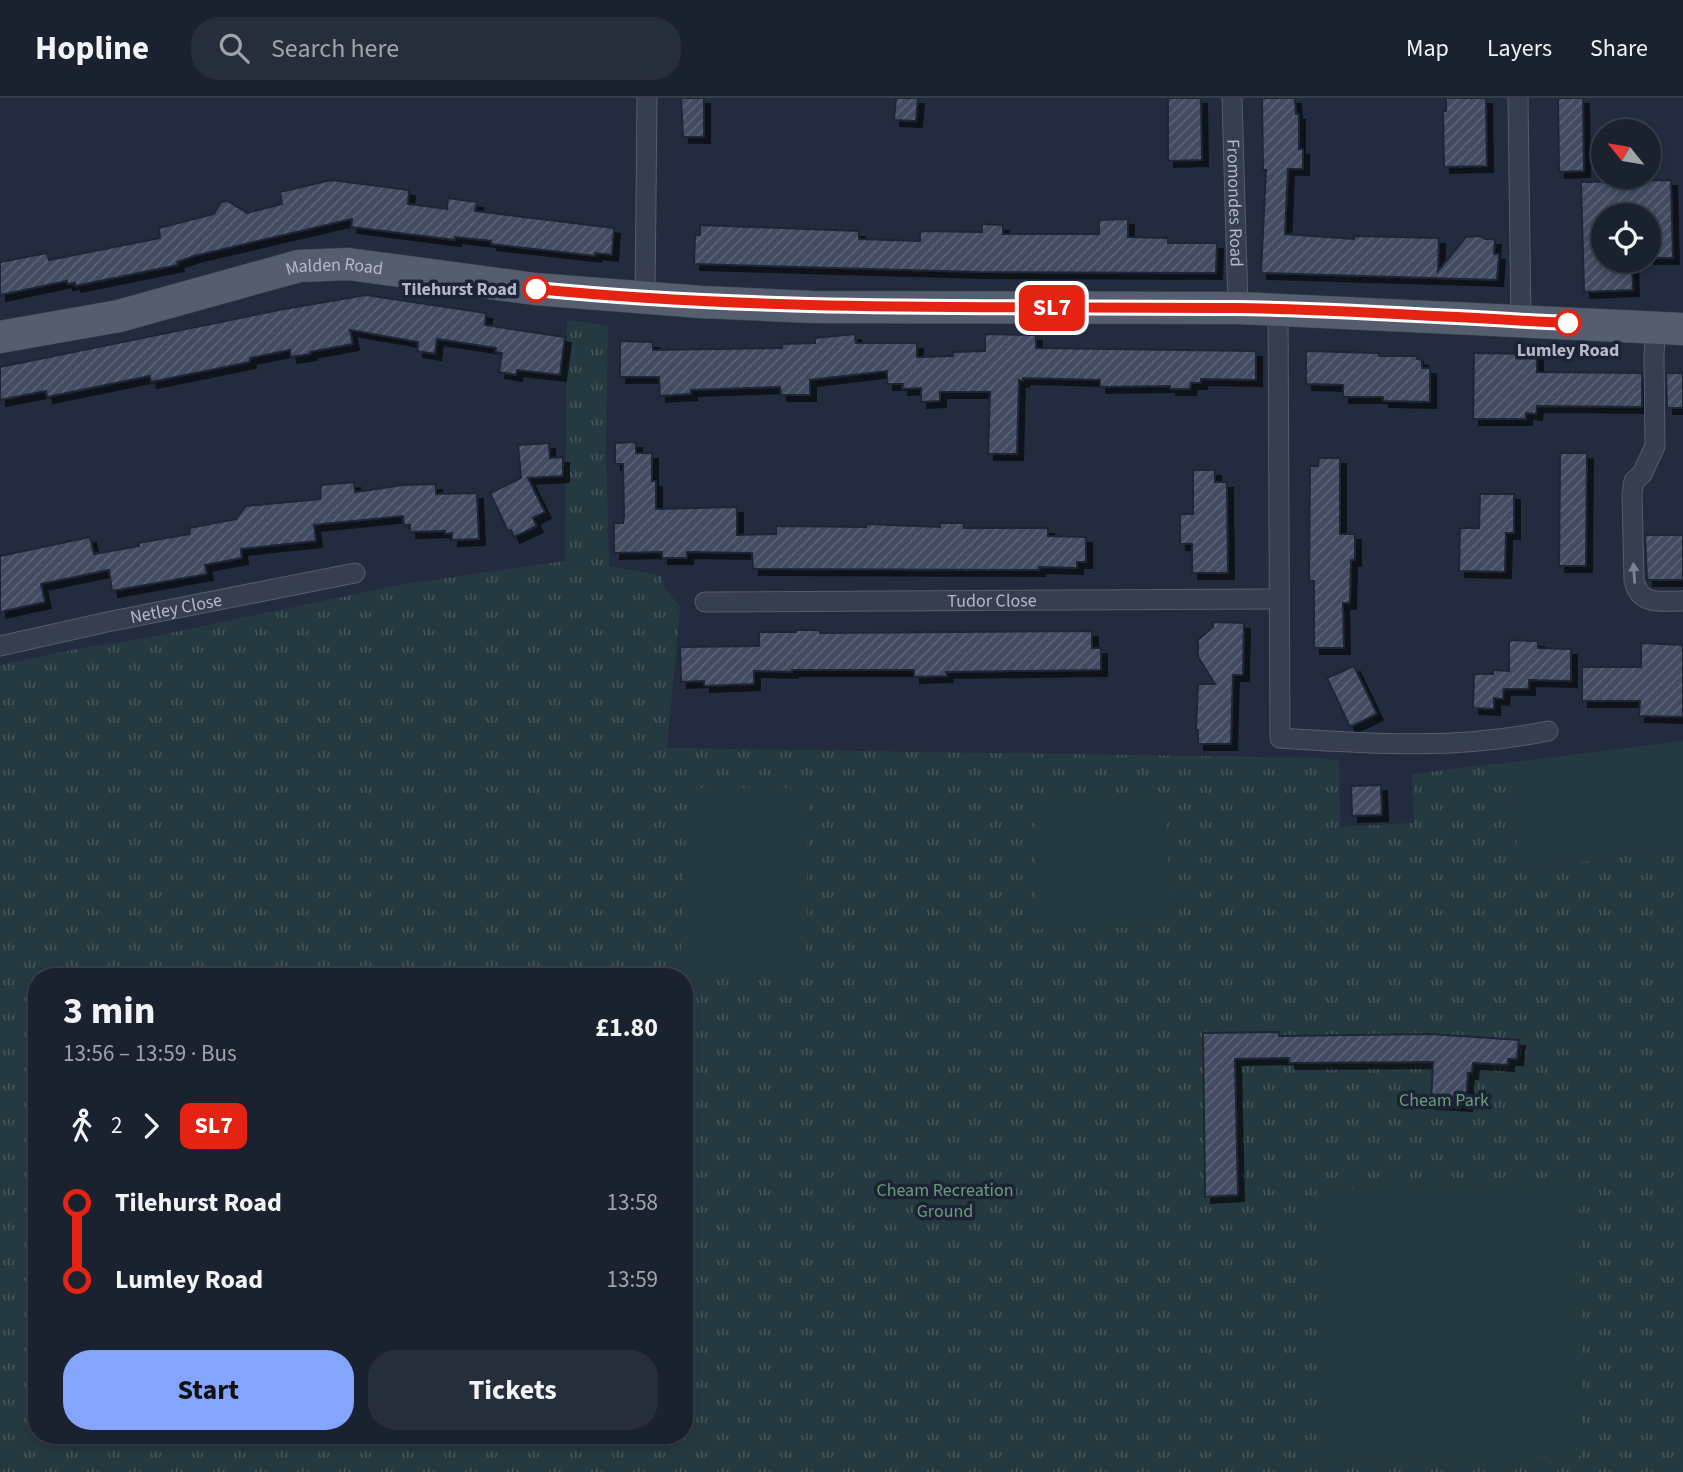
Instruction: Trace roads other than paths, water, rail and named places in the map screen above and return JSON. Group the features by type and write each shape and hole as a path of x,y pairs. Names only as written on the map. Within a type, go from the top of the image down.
{"main road":[{"name":"Malden Road","path":"0,337 119,316 299,266 348,264 536,289 645,299 812,307 1278,309 1670,328"}],"street":[{"path":"645,299 647,98"},
{"name":"Fromondes Road","path":"1233,98 1238,308"},
{"path":"1518,98 1521,322"},
{"path":"1278,309 1280,738 1422,746 1508,739 1548,731"},
{"path":"1670,328 1654,355 1656,446 1642,474 1634,481 1632,494 1634,581 1636,591 1647,599 1683,601"},
{"name":"Netley Close","path":"0,646 355,573"},
{"name":"Tudor Close","path":"705,602 1278,599"}],"place":[{"name":"Tilehurst Road","path":"536,289"},
{"name":"Lumley Road","path":"1568,323"}],"park label":[{"name":"Cheam Park","path":"1444,1100"},
{"name":"Cheam Recreation Ground","path":"945,1200"}]}
